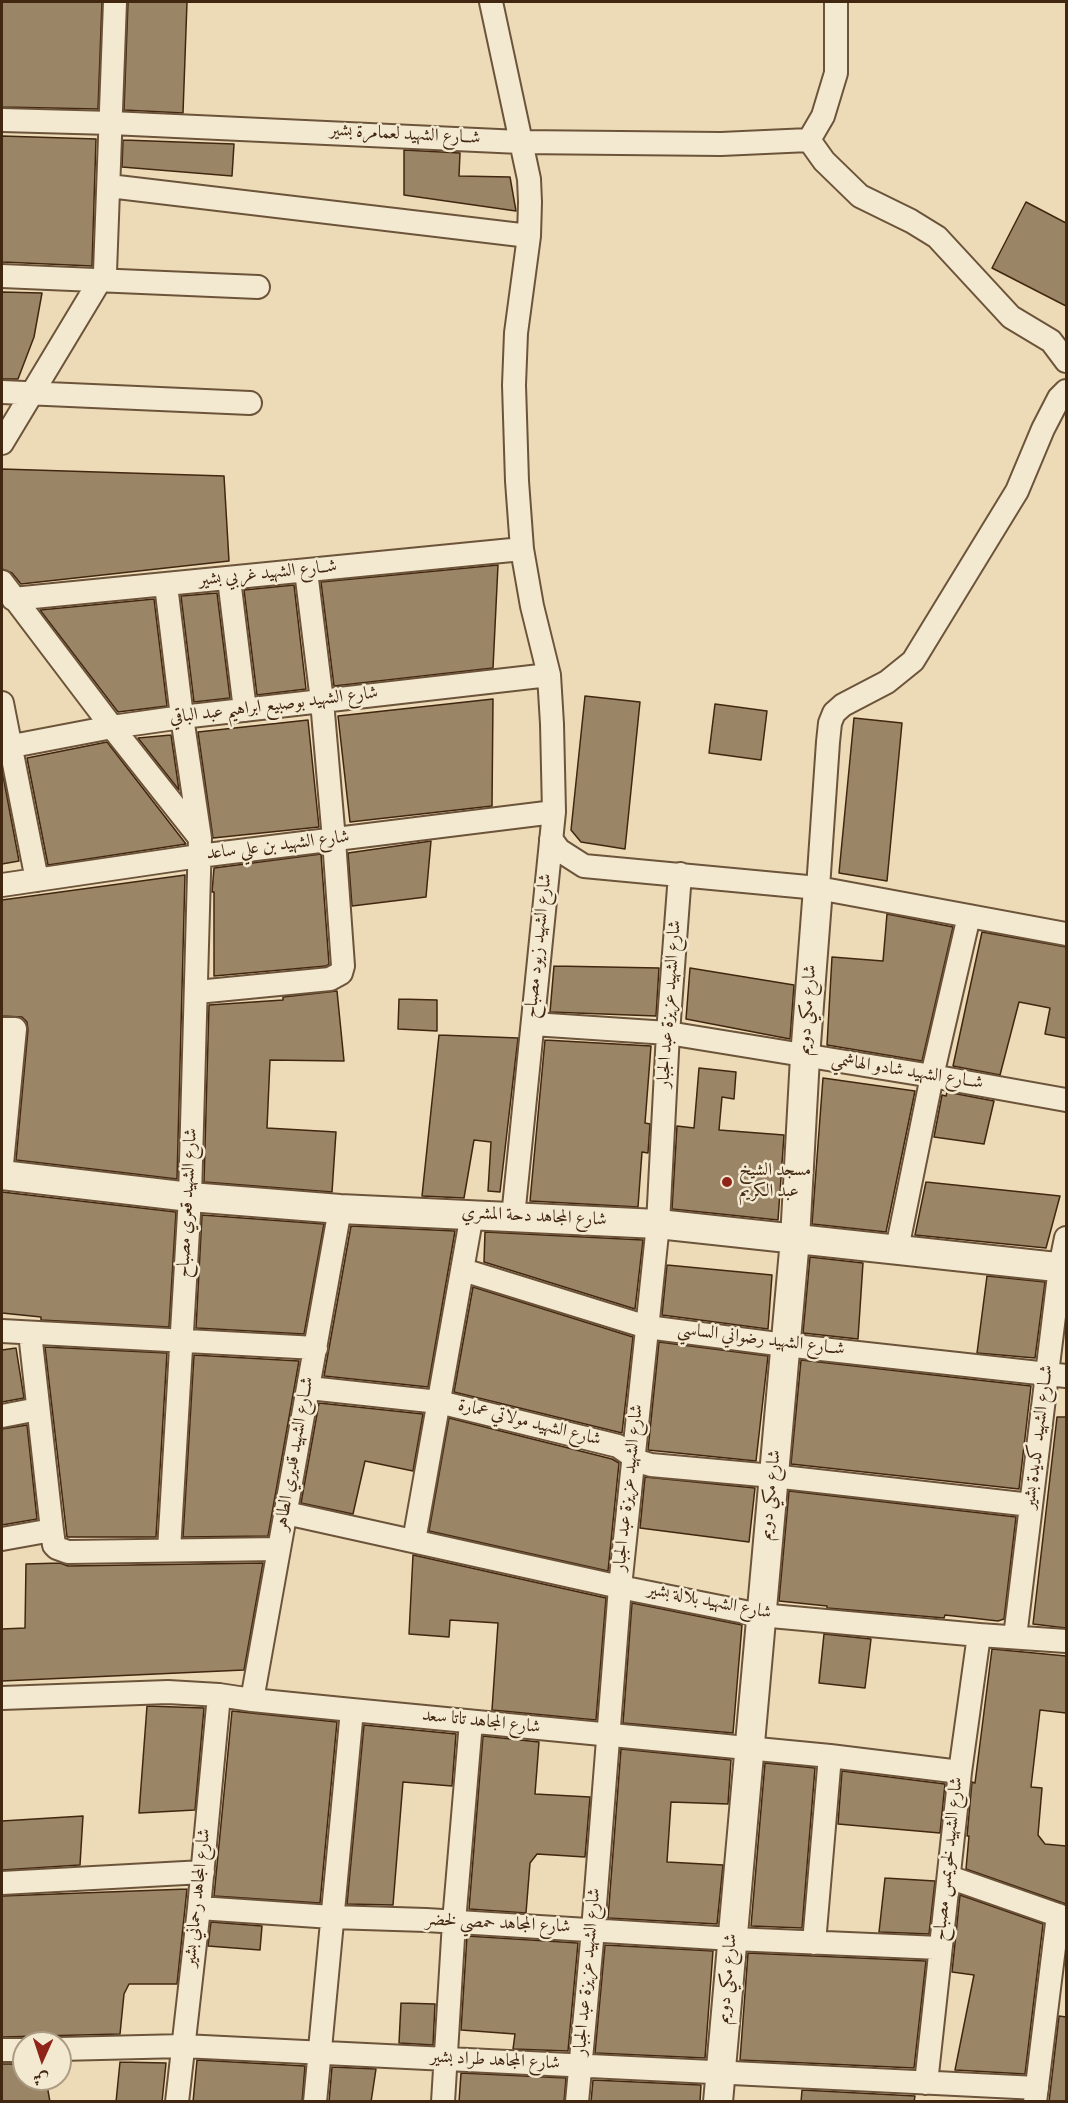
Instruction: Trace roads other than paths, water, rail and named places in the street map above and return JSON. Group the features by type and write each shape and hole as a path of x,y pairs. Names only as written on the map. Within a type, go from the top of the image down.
{"street":[{"path":"2,443 100,279 106,265 115,2"},
{"name":"شارع الشهيد زيود مصباح","path":"491,2 529,178 529,236 516,333 514,385 517,480 522,549 532,606 549,675 554,812 513,1217"},
{"path":"836,2 836,73 823,116 809,140 824,161 860,196 911,221 937,237 1011,317 1051,341 1066,361"},
{"name":"شــارع الشهيد لعمامرة بشير","path":"2,120 520,141 721,144 809,140"},
{"path":"109,186 529,236"},
{"path":"2,276 258,287"},
{"path":"818,888 828,742 830,723 834,713 843,705 887,682 913,661 1017,491 1043,429 1059,398 1066,391"},
{"path":"2,392 250,403"},
{"name":"شــارع الشهيد غربي بشير","path":"7,590 166,585 522,549"},
{"path":"197,992 330,979 341,973 343,966 322,701 306,571"},
{"path":"229,579 245,710"},
{"name":"شارع الشهيد قعري مصباح","path":"166,585 199,847 190,1197 169,1550"},
{"path":"7,590 112,727 199,847"},
{"name":"شارع الشهيد بوصبيع ابراهيم عبد الباقي","path":"6,747 112,727 182,717 549,675"},
{"path":"2,703 6,747 37,880"},
{"name":"شارع الشهيد بن علي ساعد","path":"2,885 199,847 334,840 554,812"},
{"path":"551,839 566,856 584,867 818,888 1066,934"},
{"name":"شارع الشهيد عزيزة عبد الجبار","path":"577,2102 620,1587 658,1224 668,1033 680,874"},
{"name":"شارع مكي دويم","path":"718,2102 795,1239 805,1057 818,888"},
{"path":"897,1249 969,916"},
{"name":"شــارع الشهيد شادو الهاشمي","path":"533,1024 668,1033 1066,1100"},
{"path":"2,1029 15,1029 2,1164"},
{"name":"شارع المجاهد دحة المشري","path":"2,1174 190,1197 340,1209 658,1224 1063,1268"},
{"name":"شــارع الشهيد قديري الطاهر","path":"252,1700 340,1209"},
{"path":"414,1541 472,1214"},
{"name":"شــارع الشهيد كديدة بشير","path":"1015,1637 1031,1505 1057,1375 1066,1238"},
{"name":"شــارع الشهيد رضواني الساسي","path":"463,1270 647,1327 1057,1375"},
{"path":"2,1331 316,1348"},
{"path":"30,1333 52,1530 54,1545 57,1548 68,1552 279,1549"},
{"name":"شارع الشهيد مولاتي عمارة","path":"309,1388 439,1402 618,1446 634,1458 651,1465 773,1476 1031,1505"},
{"path":"2,1416 38,1409"},
{"name":"شارع الشهيد بلالة بشير","path":"286,1513 620,1587 760,1615 1066,1641"},
{"path":"2,1539 52,1530"},
{"name":"شارع الشهيد لخويمس مصباح","path":"926,2083 960,1772 979,1635"},
{"name":"شارع المجاهد تاتا سعد","path":"2,1698 168,1692 219,1695 608,1736 830,1756 960,1772"},
{"name":"شارع المجاهد رحماني بشير","path":"177,2102 203,1872 219,1695"},
{"path":"315,2102 352,1710"},
{"path":"443,2102 454,1922 471,1722"},
{"path":"814,1943 830,1756"},
{"path":"2,1884 203,1872"},
{"path":"949,1877 1062,1916 1036,2095"},
{"name":"شارع المجاهد حمصي لخضر","path":"199,1908 733,1939 940,1948"},
{"name":"شارع المجاهد طراد بشير","path":"72,2049 183,2046 926,2083 1036,2095"}],"place":[{"name":"مسجد الشيخ عبد الكريم","path":"727,1182"}]}
